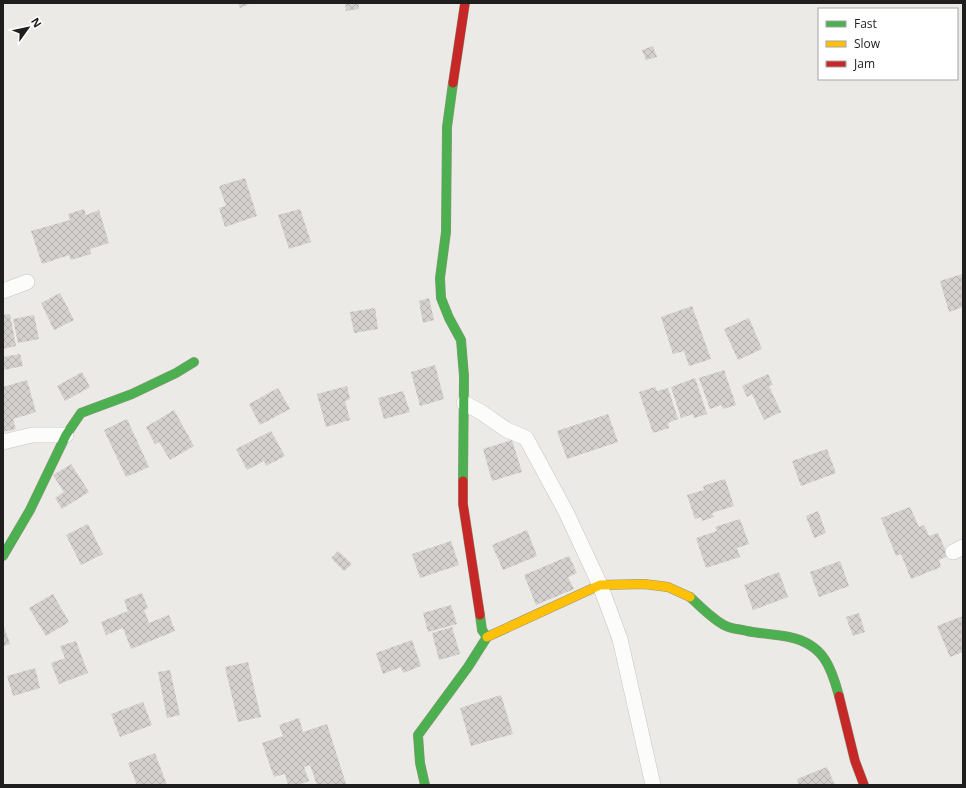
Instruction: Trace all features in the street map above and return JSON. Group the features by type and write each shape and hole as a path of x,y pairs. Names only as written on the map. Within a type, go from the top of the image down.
{"street":[{"path":"465,3 447,127 446,232 440,278 441,298 449,318 461,340 464,376 463,504 482,630 487,637"},
{"path":"3,290 27,282"},
{"path":"3,556 30,510 66,435 81,413 132,394 176,373 194,362"},
{"path":"464,403 481,412 507,430 526,438 566,512 600,585 620,640 653,785"},
{"path":"3,442 32,435 66,435"},
{"path":"424,785 420,763 418,735 487,637 545,612 600,585 644,584 668,587 690,597 725,626 790,637 808,644 823,655 834,678 855,760 864,785"}],"building":[{"path":"238,3 252,3 240,8"},
{"path":"345,3 359,3 359,9 346,11"},
{"path":"653,46 657,57 646,60 642,50"},
{"path":"245,178 257,216 225,227 219,208 226,206 219,186"},
{"path":"84,209 86,215 99,210 109,243 90,249 91,254 71,260 69,255 42,264 31,231 70,220 68,214"},
{"path":"300,209 311,242 289,249 278,215"},
{"path":"962,274 963,307 949,312 940,281"},
{"path":"60,293 74,320 54,330 41,303"},
{"path":"429,298 434,320 423,323 419,301"},
{"path":"692,306 711,359 689,366 684,351 673,354 661,317"},
{"path":"375,308 378,329 354,333 350,312"},
{"path":"10,314 16,346 3,349 3,315"},
{"path":"34,315 39,339 18,343 13,319"},
{"path":"749,318 762,349 738,360 724,329"},
{"path":"20,354 23,366 3,370 3,357"},
{"path":"435,365 444,399 420,406 411,372"},
{"path":"724,370 736,405 723,409 721,405 710,409 699,378"},
{"path":"82,372 90,387 65,401 57,386"},
{"path":"768,374 773,385 769,386 781,412 764,420 752,394 747,397 742,386"},
{"path":"695,378 707,414 694,418 693,414 681,418 671,387"},
{"path":"27,380 36,412 13,419 16,429 3,432 3,387"},
{"path":"347,386 350,399 345,401 350,420 326,427 317,394"},
{"path":"655,387 657,391 668,388 678,419 668,423 669,428 653,433 639,392"},
{"path":"278,388 290,409 260,425 249,404"},
{"path":"403,391 410,412 384,419 378,398"},
{"path":"174,410 194,446 170,460 159,442 155,444 146,427"},
{"path":"608,414 618,442 567,459 557,431"},
{"path":"127,419 149,467 126,477 104,430"},
{"path":"271,431 285,456 266,466 264,461 247,470 236,449"},
{"path":"512,440 522,472 492,481 483,449"},
{"path":"827,449 836,473 801,486 792,461"},
{"path":"71,464 89,492 62,509 55,498 64,492 53,475"},
{"path":"725,479 734,506 712,513 714,517 702,521 701,517 695,519 687,495 704,490 703,486"},
{"path":"910,507 919,527 924,525 929,536 938,533 948,556 939,560 941,567 911,579 901,554 896,556 881,518"},
{"path":"818,511 826,533 814,538 806,516"},
{"path":"740,519 749,544 737,548 740,557 706,568 696,538 717,531 715,527"},
{"path":"88,524 103,554 81,565 66,535"},
{"path":"527,530 537,556 503,570 492,545"},
{"path":"451,541 459,565 420,578 412,554"},
{"path":"338,551 352,564 344,571 331,558"},
{"path":"569,556 577,573 568,577 574,589 536,605 524,575"},
{"path":"840,561 849,586 819,597 810,572"},
{"path":"779,572 788,597 753,610 744,585"},
{"path":"142,593 148,608 144,610 149,623 169,615 175,631 131,649 123,628 106,635 101,622 128,611 124,600"},
{"path":"53,594 69,622 46,636 29,608"},
{"path":"451,605 457,624 428,632 423,613"},
{"path":"859,613 865,632 853,636 846,617"},
{"path":"963,616 963,652 950,657 937,626"},
{"path":"3,624 10,644 3,646"},
{"path":"452,627 460,654 439,660 432,633"},
{"path":"412,640 421,666 403,673 401,667 383,674 376,653"},
{"path":"76,641 88,673 59,684 51,663 65,658 60,646"},
{"path":"248,662 261,717 238,722 225,667"},
{"path":"35,668 40,688 13,696 7,676"},
{"path":"170,670 180,715 167,718 158,672"},
{"path":"501,695 513,734 471,746 460,708"},
{"path":"143,702 152,725 120,737 111,714"},
{"path":"299,718 303,732 327,724 346,784 317,785 310,765 304,767 309,781 298,785 288,785 285,774 274,777 262,743 283,736 279,725"},
{"path":"155,753 167,785 137,785 128,763"},
{"path":"827,767 835,785 799,785 797,779"}],"traffic: fast":[{"path":"453,83 447,127 446,232 440,278 441,298 449,318 461,340 464,376 463,481"},
{"path":"3,556 30,510 66,435 81,413 132,394 176,373 194,362"},
{"path":"690,597 712,617 728,627 789,637 801,640 810,645 818,651 829,666 839,696"},
{"path":"425,785 420,763 418,735 468,667 487,637 482,630 480,615"}],"traffic: slow":[{"path":"487,637 600,585 644,584 668,587 690,597"}],"traffic: jam":[{"path":"453,83 465,3"},
{"path":"463,481 463,504 480,615"},
{"path":"839,696 855,761 864,785"}]}
